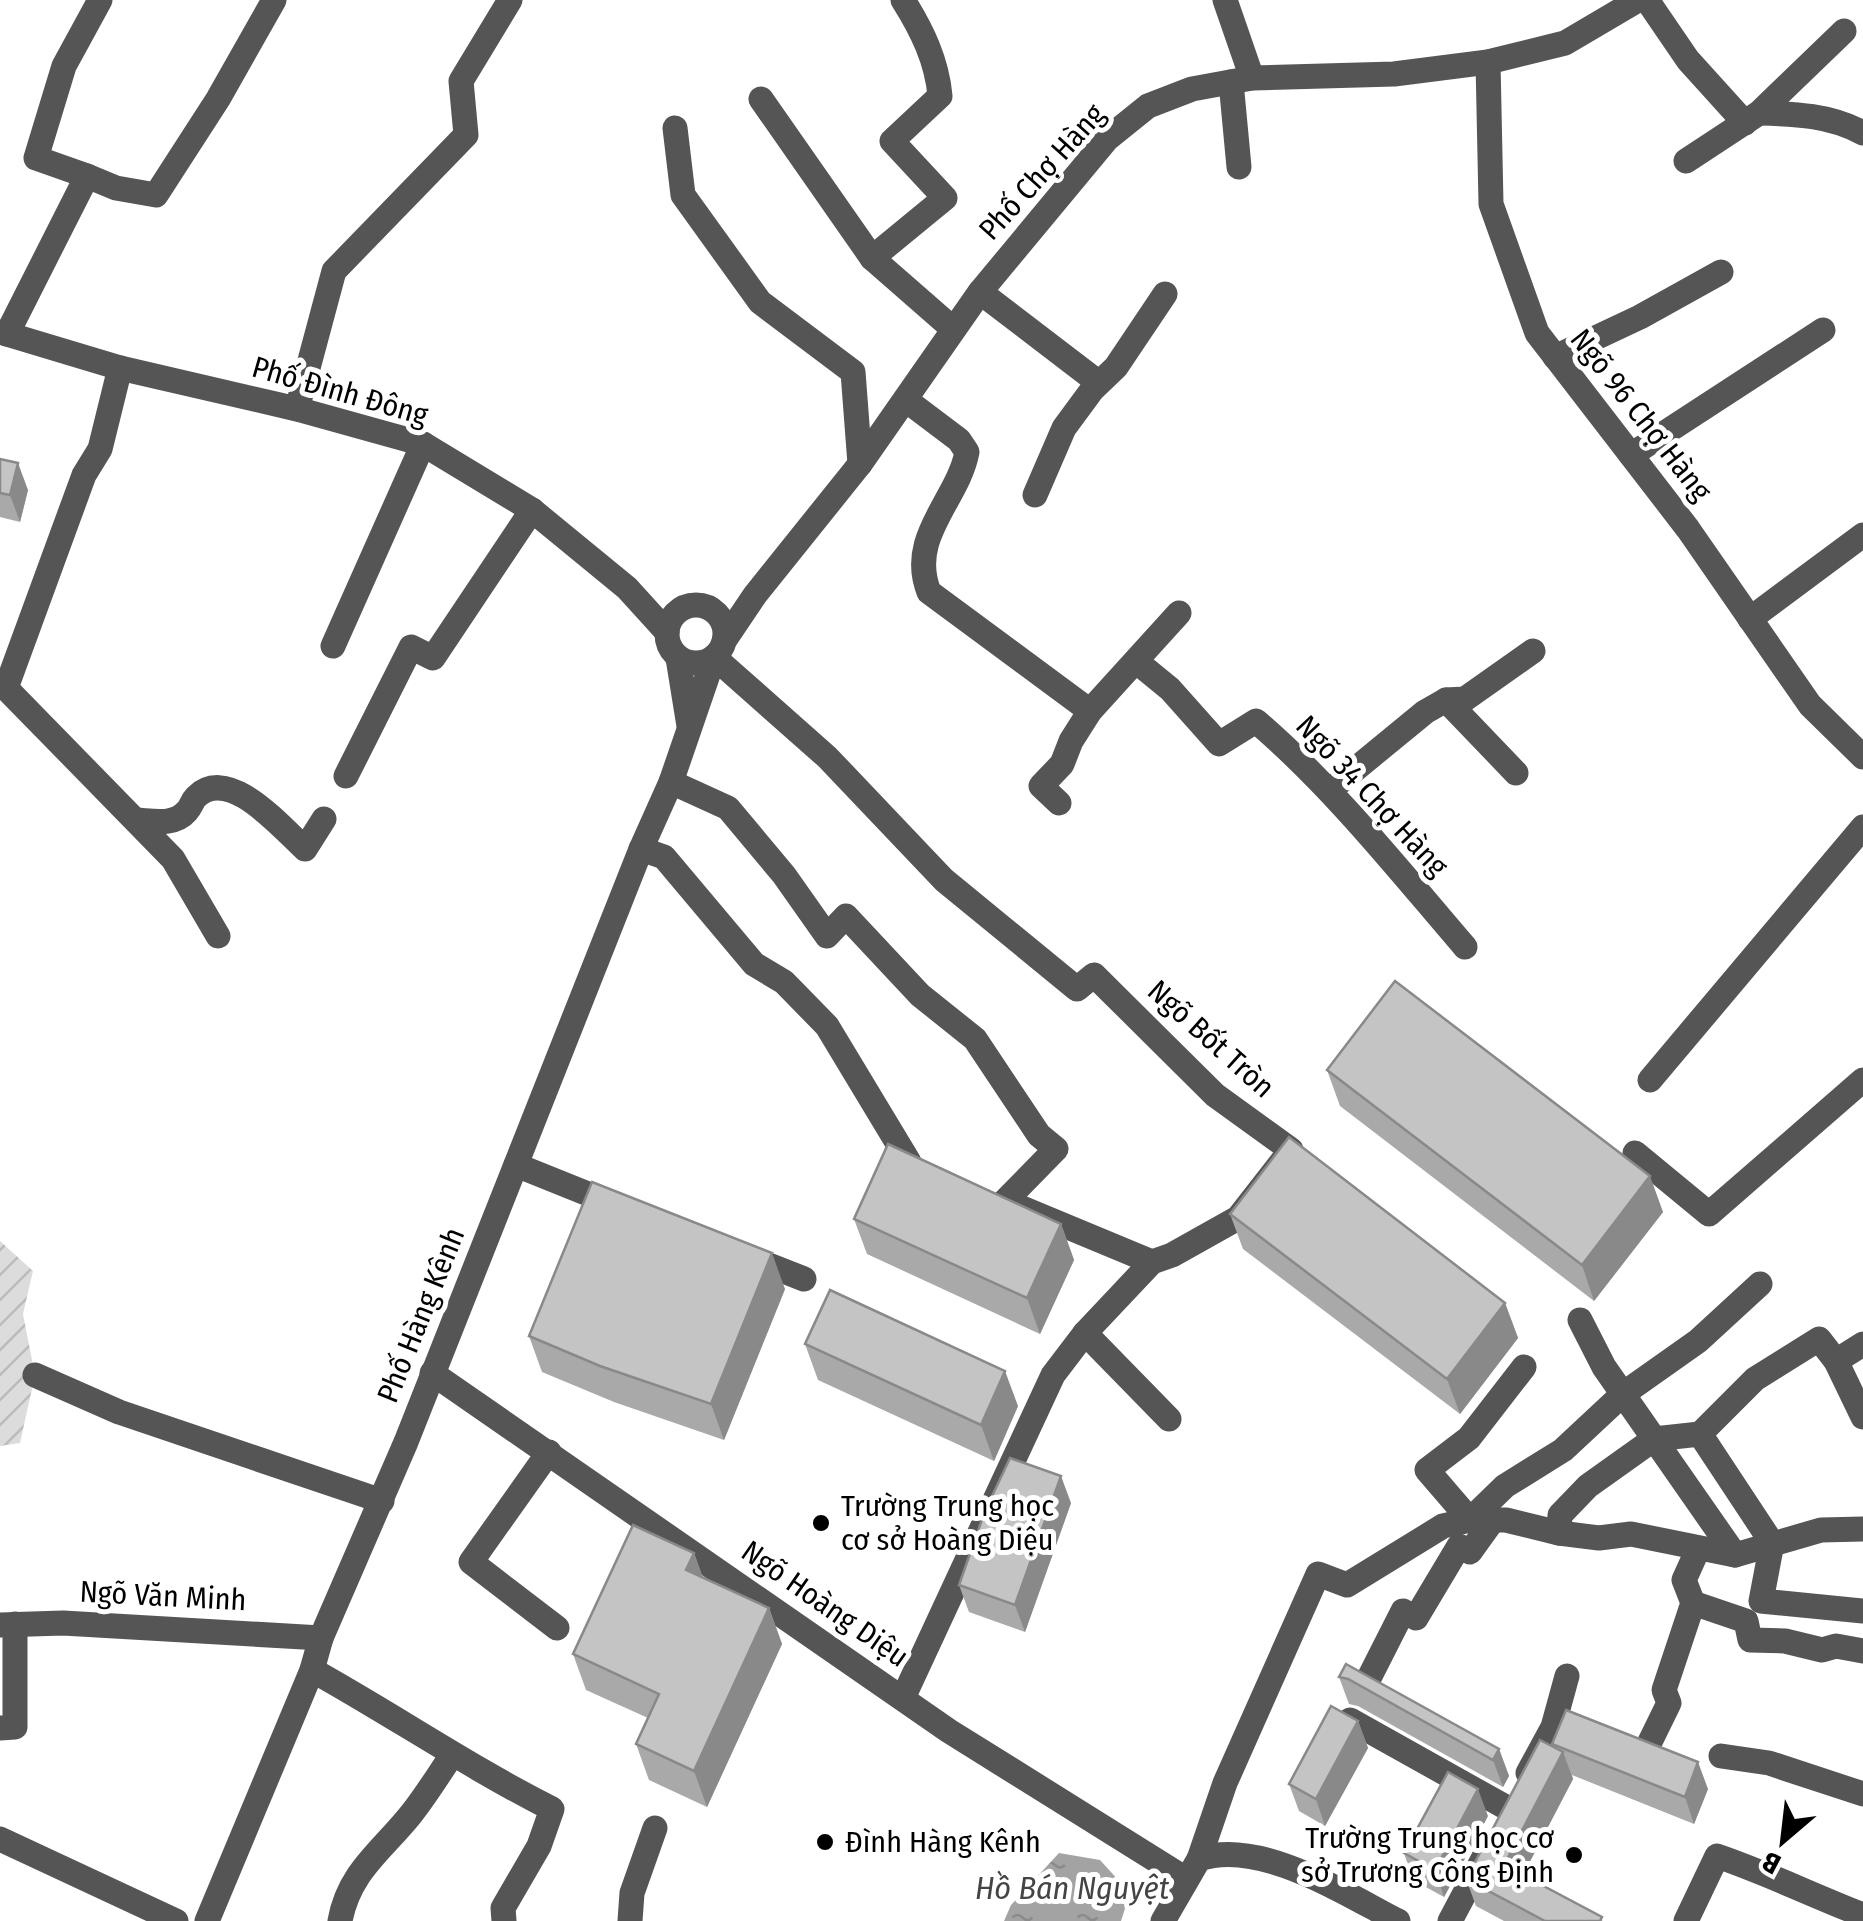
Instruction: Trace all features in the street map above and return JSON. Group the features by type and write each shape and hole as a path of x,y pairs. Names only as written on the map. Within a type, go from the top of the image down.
{"street":[{"path":"100,0 64,66 36,158 116,188 156,194 218,99 274,0"},
{"path":"296,410 334,271 466,135 461,81 510,0"},
{"path":"872,258 945,198 892,141 940,96 938,72 904,0"},
{"path":"1225,0 1242,80 1239,167"},
{"path":"1646,0 1688,60 1752,118 1804,114 1841,121 1863,134"},
{"name":"Phố Chợ Hàng","path":"720,649 755,595 860,464 980,292 1107,139 1148,106 1192,89 1242,80 1394,74 1488,62 1565,43 1621,4"},
{"path":"1686,161 1752,118 1844,31"},
{"name":"Ngõ 96 Chợ Hàng","path":"1488,62 1491,204 1537,333 1631,455 1810,705 1863,757"},
{"path":"761,99 872,258 952,328"},
{"path":"674,128 683,195 760,302 853,372 860,464"},
{"path":"4,333 87,176"},
{"path":"1555,356 1640,317 1721,272"},
{"path":"980,292 1099,383"},
{"path":"1035,496 1064,428 1116,367 1165,294"},
{"path":"1631,455 1823,330"},
{"name":"Phố Đình Đông","path":"4,333 120,368 423,444 532,510 628,588 667,632"},
{"path":"120,368 100,449 84,475 3,685 173,858 218,936"},
{"path":"906,400 960,440 967,452 964,466 937,516 923,562 929,592 1090,711"},
{"path":"334,646 423,444"},
{"path":"346,776 411,647 433,658 532,510"},
{"path":"1750,619 1863,535"},
{"name":"Phố Đình Đông","path":"628,588 681,609"},
{"name":"Phố Chợ Hàng","path":"717,614 755,595"},
{"path":"700,605 717,614 723,622 720,649 696,664 678,658 667,632 681,609 700,605"},
{"path":"1059,803 1041,786 1062,764 1071,740 1090,711 1178,613"},
{"name":"Phố Hàng Kênh","path":"207,1921 312,1670 321,1638 382,1500 671,782 720,649"},
{"name":"Ngõ Bốt Tròn","path":"720,649 944,880 1078,989 1094,975 1215,1095 1292,1150 1238,1218 1152,1262 1085,1333 1053,1375 903,1698"},
{"path":"1330,790 1425,712 1446,700 1464,699 1534,650"},
{"name":"Phố Hàng Kênh","path":"678,658 690,730"},
{"name":"Ngõ 34 Chợ Hàng","path":"1137,662 1170,688 1219,744 1256,721 1330,790 1465,947"},
{"path":"1446,700 1516,773"},
{"path":"671,782 728,808 784,875 827,936 846,916 920,995 975,1038 1039,1134 1056,1150 1005,1201 1152,1262"},
{"path":"136,820 171,822 186,813 197,795 213,788 232,788 305,848 324,820"},
{"path":"1650,1080 1863,827"},
{"path":"641,849 664,856 754,964 784,982 827,1026 910,1162"},
{"path":"1635,1152 1709,1214 1863,1080"},
{"path":"516,1165 642,1215"},
{"path":"732,1251 804,1279"},
{"path":"1368,1680 1403,1611 1416,1618 1459,1546 1470,1552 1481,1520 1504,1486 1564,1450 1623,1394 1698,1340 1760,1284"},
{"path":"1580,1320 1604,1367 1735,1556"},
{"path":"1085,1333 1169,1419"},
{"path":"1559,1533 1560,1515 1588,1486 1654,1438 1700,1434 1755,1378 1819,1340 1836,1362 1863,1417"},
{"path":"1836,1362 1863,1344"},
{"path":"1481,1520 1427,1470 1468,1438 1524,1367"},
{"name":"Ngõ Hoàng Diệu","path":"432,1373 1011,1770 1192,1869"},
{"path":"35,1375 119,1412 382,1500"},
{"path":"1700,1434 1772,1543 1761,1601 1863,1611"},
{"path":"549,1452 471,1562 557,1628"},
{"path":"1163,1921 1192,1869 1225,1784 1318,1574 1347,1585 1444,1526 1481,1520 1506,1520 1599,1538 1630,1534 1735,1556 1821,1530 1863,1529"},
{"path":"1647,1748 1669,1704 1664,1690 1693,1603 1684,1580 1698,1549"},
{"path":"1693,1603 1746,1621 1750,1640 1863,1651"},
{"name":"Ngõ Văn Minh","path":"8,1625 63,1623 321,1638"},
{"path":"0,1728 15,1727 8,1625"},
{"path":"312,1670 452,1754 552,1808 539,1846 504,1908 504,1921"},
{"path":"1450,1921 1553,1727 1567,1676"},
{"path":"1350,1720 1501,1825"},
{"path":"340,1921 344,1898 374,1853 411,1814 452,1754"},
{"path":"1722,1756 1769,1763 1863,1794"},
{"path":"630,1921 632,1893 655,1828"},
{"path":"0,1839 176,1921"},
{"path":"1192,1869 1213,1854 1297,1869 1398,1921"},
{"path":"1686,1921 1717,1856 1863,1914"}],"shaded area":[{"path":"0,1241 33,1271 23,1314 35,1375 20,1443 0,1446"}],"water":[{"name":"Hồ Bán Nguyệt","path":"1059,1853 1100,1860 1130,1893 1121,1921 1004,1921 1011,1905"}],"building":[{"path":"0,459 18,463 10,495 0,493"},
{"path":"1395,981 1650,1176 1582,1265 1327,1070"},
{"path":"1289,1137 1505,1303 1447,1379 1230,1214"},
{"path":"888,1144 1061,1224 1027,1298 854,1219"},
{"path":"592,1182 772,1253 711,1404 600,1366 529,1336"},
{"path":"830,1290 1005,1371 981,1425 805,1344"},
{"path":"1010,1458 1061,1476 1015,1605 959,1585 985,1511"},
{"path":"633,1525 694,1553 686,1570 769,1608 694,1771 636,1744 659,1694 573,1654"},
{"path":"1346,1664 1499,1749 1493,1760 1339,1677"},
{"path":"1331,1706 1358,1721 1316,1799 1289,1784"},
{"path":"1566,1710 1698,1762 1685,1797 1552,1744"},
{"path":"1540,1740 1563,1752 1504,1865 1602,1917 1600,1921 1545,1921 1466,1879"},
{"path":"1448,1772 1478,1789 1435,1870 1404,1853"}],"place":[{"name":"Trường Trung học cơ sở Hoàng Diệu","path":"821,1523"},
{"name":"Đình Hàng Kênh","path":"825,1842"},
{"name":"Trường Trung học cơ sở Trương Công Định","path":"1574,1855"}]}
